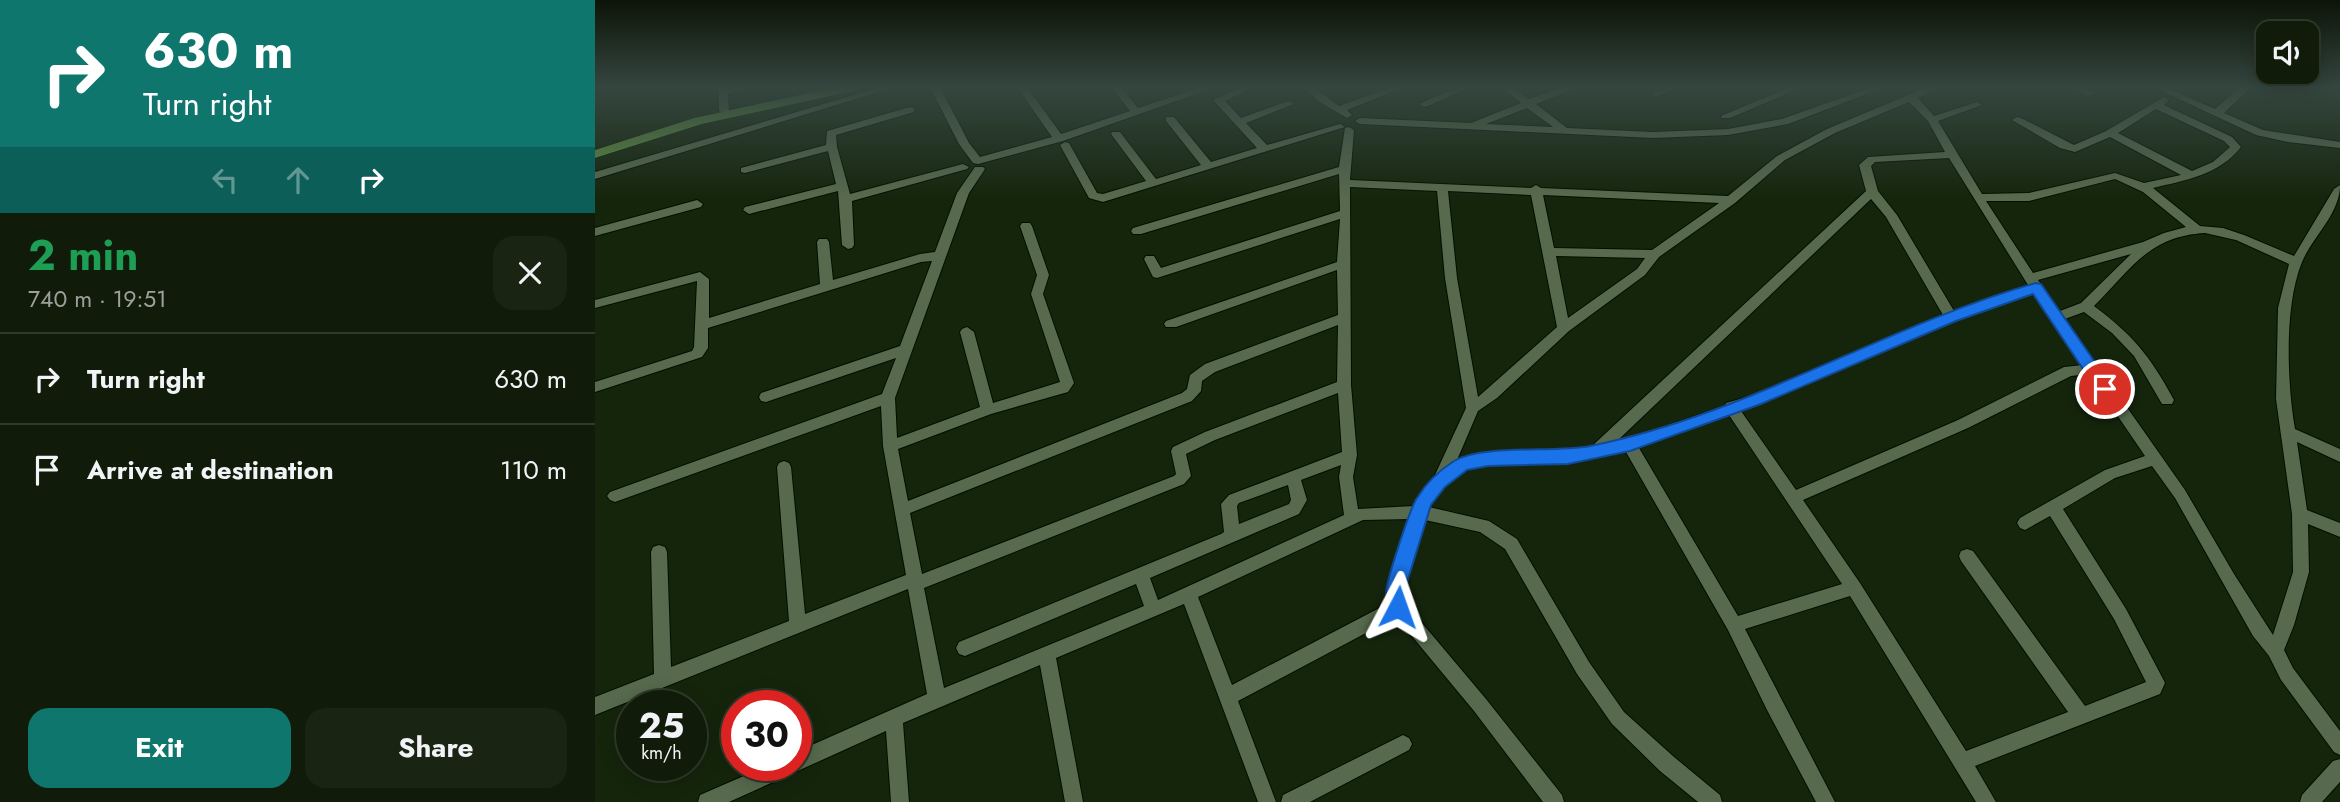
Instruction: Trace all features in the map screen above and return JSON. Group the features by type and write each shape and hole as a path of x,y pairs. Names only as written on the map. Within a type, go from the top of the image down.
{"main road":[{"path":"595,147 677,124"},
{"path":"595,154 688,124"}],"street":[{"path":"595,176 766,124"},
{"path":"848,245 846,199 829,136 834,131 858,124"},
{"path":"937,699 890,446 888,398 973,166 954,124"},
{"path":"1049,124 1097,198 1154,184 1341,124"},
{"path":"846,199 973,166 1015,152 1062,142 1105,124"},
{"path":"1174,124 1209,167"},
{"path":"1241,124 1264,149"},
{"path":"1349,124 1343,169 1346,213 1343,264 1344,385 1350,455 1346,477 1352,518"},
{"path":"1394,124 1653,135 1728,132 1770,124"},
{"path":"1472,126 1476,124"},
{"path":"1556,124 1566,132"},
{"path":"1439,482 1473,408 1564,328 1641,272 1655,254 1731,200 1781,158 1846,124"},
{"path":"1935,124 1977,198 2090,369 2180,494 2259,631 2275,650 2287,674 2340,746"},
{"path":"2026,124 2075,149 2124,124"},
{"path":"2143,187 2212,169 2227,159 2236,147 2228,139 2197,124"},
{"path":"2244,124 2274,137 2340,145"},
{"path":"2110,133 2190,175"},
{"path":"1116,134 1154,184"},
{"path":"745,170 832,147"},
{"path":"1951,317 1891,215 1872,192 1865,165 1867,161 1952,155"},
{"path":"1137,231 1343,169"},
{"path":"1977,198 2029,197 2115,176 2130,179 2143,187 2195,228"},
{"path":"1345,183 1536,189 1731,200"},
{"path":"748,209 842,186"},
{"path":"1442,186 1451,278 1473,408"},
{"path":"1536,189 1564,328"},
{"path":"2275,650 2286,625 2301,572 2300,514 2283,400 2284,308 2296,262 2340,189"},
{"path":"1596,452 1872,192"},
{"path":"595,232 697,204"},
{"path":"1150,259 1157,274 1346,213"},
{"path":"890,446 989,410 1063,388 1067,383 1037,294 1043,275 1026,226"},
{"path":"1555,802 1480,705 1398,607 1395,592 1423,502 1439,482 1462,464 1488,459 1541,459 1630,445 1756,400 2034,283 2147,245 2162,236 2195,228 2225,232 2296,262"},
{"path":"823,242 827,287"},
{"path":"2057,317 2086,306 2147,245"},
{"path":"1548,252 1655,254"},
{"path":"702,325 919,258 940,256"},
{"path":"1171,324 1343,264"},
{"path":"595,304 700,276 703,279 701,348 697,354 595,387"},
{"path":"2086,306 2117,330 2139,353 2167,400"},
{"path":"901,510 1187,397 1194,391 1195,379 1210,368 1344,318"},
{"path":"967,331 989,410"},
{"path":"767,397 906,349"},
{"path":"1793,498 1951,429 2069,370 2090,369"},
{"path":"595,706 1179,480 1184,476 1184,471 1178,452 1210,436 1344,385"},
{"path":"615,496 888,398"},
{"path":"1731,407 1854,588 1987,802"},
{"path":"2288,432 2340,456"},
{"path":"1630,445 1734,625 1826,802"},
{"path":"1232,534 1229,504 1234,499 1350,455"},
{"path":"2025,523 2110,474 2154,459"},
{"path":"784,467 799,625"},
{"path":"965,648 1142,575 1298,505 1293,476"},
{"path":"1962,762 2154,688 2157,683 2120,614 2053,507"},
{"path":"812,755 937,699 1154,610 1352,518 1372,512 1420,512 1483,526 1511,544 1583,668 1618,718 1674,771 1713,802"},
{"path":"2300,514 2340,530"},
{"path":"659,552 663,678"},
{"path":"1967,556 2081,715"},
{"path":"1142,575 1154,610"},
{"path":"1734,625 1854,588"},
{"path":"1188,595 1267,802"},
{"path":"1227,697 1398,607"},
{"path":"1047,654 1073,802"},
{"path":"894,719 900,802"},
{"path":"1290,802 1403,744"},
{"path":"2309,802 2340,768"},
{"path":"707,802 754,781"}],"route":[{"path":"1398,607 1395,592 1423,502 1439,482 1462,464 1488,459 1568,457 1630,445 1756,400 1951,317 2036,288 2105,389"}]}
